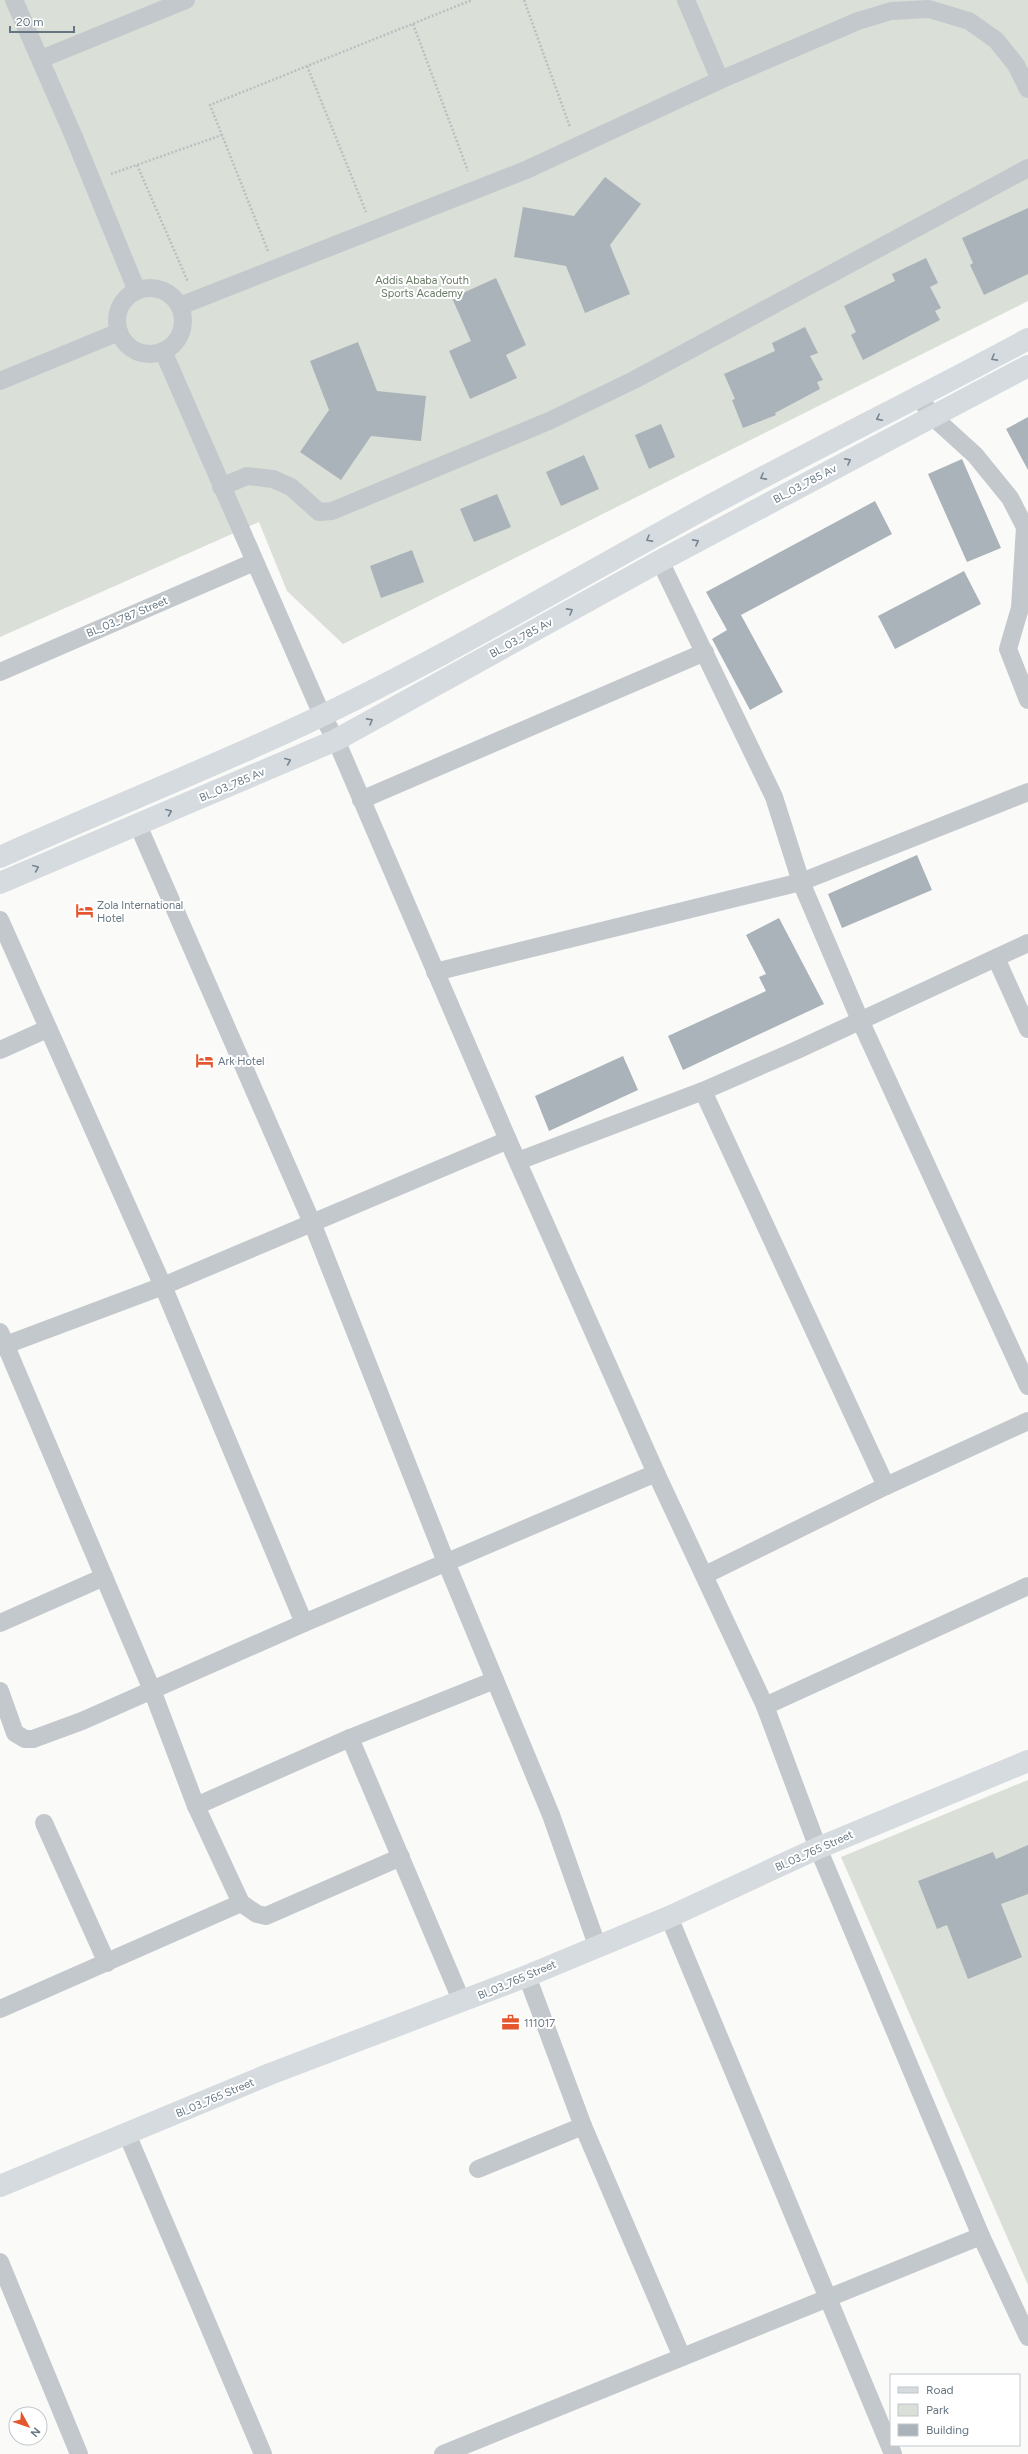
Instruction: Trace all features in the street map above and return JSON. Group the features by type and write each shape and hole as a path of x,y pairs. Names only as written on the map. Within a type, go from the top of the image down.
{"main road":[{"path":"0,857 322,715 486,631 798,457 920,398 1028,339"},
{"name":"BL_03_785 Av","path":"0,883 336,740 660,561 1028,366"},
{"name":"Bl_03_765 Street","path":"0,2186 270,2074 528,1976 597,1945 668,1917 818,1848 1028,1761"}],"street":[{"path":"14,0 41,59 137,291"},
{"path":"41,59 186,0"},
{"path":"686,0 720,80"},
{"path":"187,302 179,337 163,352 142,353 132,349 119,332 118,313 129,296 137,291 149,288 162,290 187,302 275,267 374,231 577,148 720,80 858,21 891,11 929,9 969,21 996,40 1016,65 1028,89"},
{"path":"221,487 247,476 273,479 291,487 319,512 332,511 549,421 634,380 1028,168"},
{"path":"0,381 119,332"},
{"path":"163,352 322,715 336,740 508,1140 656,1474 705,1575 765,1706 818,1848 981,2236 1028,2337"},
{"path":"920,398 932,416 975,455 1010,498 1023,511 1025,527 1020,608 1008,649 1028,700"},
{"path":"660,561 774,797 801,882 860,1020 1028,1386"},
{"name":"BL_03_787 Street","path":"0,672 254,562"},
{"path":"361,800 705,652"},
{"path":"436,972 801,882 1028,792"},
{"path":"138,825 313,1225 446,1562 551,1815 597,1945"},
{"path":"0,920 47,1029 163,1286 304,1623"},
{"path":"518,1161 703,1091 797,1050 1028,943"},
{"path":"996,958 1028,1029"},
{"path":"0,1050 47,1029"},
{"path":"703,1091 886,1486"},
{"path":"401,1857 266,1916 257,1914 241,1903 196,1806 152,1690 2,1341 163,1286 313,1225 419,1176 508,1140"},
{"path":"705,1575 886,1486 1028,1421"},
{"path":"0,1692 15,1733 25,1739 33,1739 82,1721 304,1623 656,1474"},
{"path":"0,1623 104,1577"},
{"path":"765,1706 1028,1586"},
{"path":"196,1806 350,1738 495,1680"},
{"path":"350,1738 462,2002"},
{"path":"44,1823 107,1963"},
{"path":"0,2009 241,1903"},
{"path":"668,1917 893,2454"},
{"path":"528,1976 583,2126 682,2357"},
{"path":"478,2169 583,2126"},
{"path":"127,2134 263,2454"},
{"path":"444,2454 826,2297 981,2236"},
{"path":"0,2262 79,2454"}],"path":[{"path":"275,267 210,106 472,0"},
{"path":"524,0 577,148"},
{"path":"413,24 475,190"},
{"path":"307,66 374,231"},
{"path":"91,181 222,135"},
{"path":"137,165 187,302"}],"green space":[{"name":"Addis Ababa Youth Sports Academy","path":"0,0 1028,0 1028,301 343,644 287,591 259,522 0,637"},
{"path":"1028,1780 1028,2285 841,1857"}],"building":[{"path":"605,177 641,204 610,245 630,294 585,313 566,266 514,257 523,207 574,216"},
{"path":"1028,208 1028,274 984,295 970,265 973,263 962,238"},
{"path":"926,258 938,283 930,287 941,308 935,311 940,320 863,360 851,335 856,332 844,306 895,281 892,274"},
{"path":"496,278 526,345 506,355 517,378 470,399 449,351 471,341 452,298"},
{"path":"805,327 818,353 810,356 823,380 817,382 820,389 775,413 776,415 743,428 732,400 735,399 724,374 775,351 772,343"},
{"path":"358,342 377,391 426,396 421,441 371,436 341,480 300,452 329,410 310,361"},
{"path":"1028,417 1028,470 1006,429"},
{"path":"661,424 675,457 649,469 635,435"},
{"path":"584,455 599,489 561,506 546,472"},
{"path":"962,459 1001,548 967,562 928,474"},
{"path":"497,494 511,527 474,542 460,509"},
{"path":"875,501 892,534 741,615 783,692 750,710 712,639 727,630 706,592"},
{"path":"412,550 424,582 381,598 370,566"},
{"path":"964,571 981,604 895,649 878,616"},
{"path":"917,855 932,890 842,928 828,894"},
{"path":"779,918 824,1004 683,1070 668,1036 766,991 759,977 766,974 746,935"},
{"path":"623,1056 638,1090 549,1131 535,1096"},
{"path":"1028,1845 1028,1894 1001,1904 1022,1957 968,1979 947,1925 937,1929 918,1881 993,1852 996,1859"}],"place":[{"name":"Zola International Hotel","path":"84,911"},
{"name":"Ark Hotel","path":"205,1061"},
{"name":"111017","path":"511,2023"}]}
